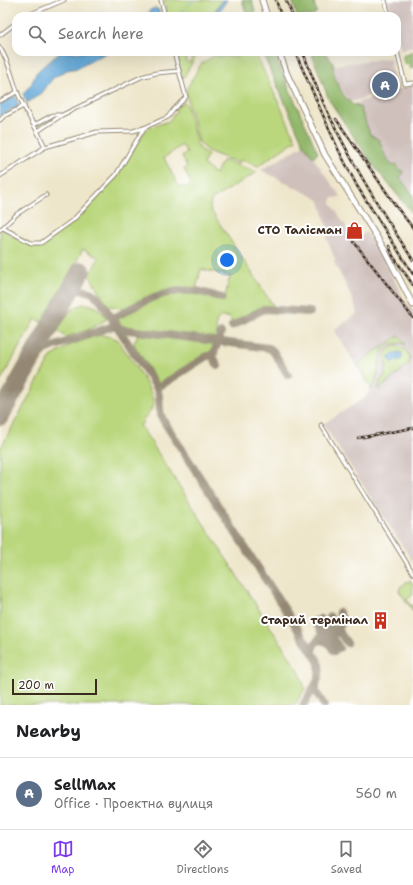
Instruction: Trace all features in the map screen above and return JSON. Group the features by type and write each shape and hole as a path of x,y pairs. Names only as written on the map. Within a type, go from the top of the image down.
{"main road":[{"path":"262,0 266,12"},
{"path":"280,56 287,74 325,155 383,247 413,305"}],"street":[{"path":"36,12 64,0"},
{"path":"161,0 164,12"},
{"path":"385,0 388,12"},
{"path":"0,35 12,26"},
{"path":"0,48 11,68 17,92 21,101 34,123 45,147"},
{"path":"0,176 45,147 97,132 133,131 144,128 168,117 186,97 175,56"},
{"path":"398,56 405,84 413,83"},
{"path":"38,131 62,115 141,77 156,73 179,71"},
{"path":"0,101 17,92"},
{"path":"0,120 4,116 24,106"},
{"path":"34,123 36,124 53,115 62,115"},
{"path":"46,195 17,214 2,229 31,244 41,243 73,220 116,175 144,128"},
{"path":"321,425 413,573"}],"shaded area":[{"path":"388,0 413,0 413,47 401,50 401,12 391,12"},
{"path":"390,58 393,78 392,87 388,90 372,93 363,99 350,102 344,95 335,75 334,65"},
{"path":"413,85 413,201 407,195 354,106 359,102"},
{"path":"304,145 341,197 332,198 331,203 347,228 346,229 355,241 366,232 382,256 401,294 413,312 413,562 323,424 366,397 371,388 334,330 356,315 357,312 334,262 335,259 326,237 329,234 320,201 261,170"}],"green space":[{"path":"164,0 222,0 214,12 166,12"},
{"path":"242,0 252,0 255,12 246,12"},
{"path":"292,0 313,0 317,12 296,12"},
{"path":"413,51 413,69 410,68 409,65 405,64 403,60 403,56 405,54 407,55"},
{"path":"188,56 186,61 189,63 193,56 196,56 182,78 177,57"},
{"path":"213,56 257,56 296,140 258,166 241,160 239,163 207,151 199,142 189,107 186,90 201,64"},
{"path":"264,56 275,56 318,153 313,157 304,145"},
{"path":"312,56 328,56 333,63 334,75 343,95 353,105 356,104 357,107 360,107 370,134 379,140 385,155 392,166 397,164 398,169 404,172 400,178 413,195 413,214 372,164 329,100"},
{"path":"184,102 186,104 197,144 200,149 208,155 203,164 215,174 223,160 257,172 211,200 210,209 274,307 264,307 232,324 228,317 220,317 216,322 216,338 122,326 118,319 147,303 167,296 188,294 202,295 224,301 230,276 201,269 196,289 168,290 129,306 118,308 108,305 89,275 99,258 83,249 42,322 35,319 0,382 0,231 3,230 37,248 73,223 117,177 146,129 169,121 176,111 176,107","holes":["182,145 187,153 182,156 187,167 184,169 191,183 187,187 179,187 164,158"]},
{"path":"53,116 59,116 40,128 37,127 37,124"},
{"path":"86,304 98,308 107,319 90,329 66,337 58,331 65,318 72,310 80,305"},
{"path":"139,334 214,344 212,350 159,384 134,344"},
{"path":"101,335 118,340 144,380 152,396 153,405 150,412 142,420 144,422 140,425 300,673 305,689 295,705 0,705 0,449 51,357 71,345"},
{"path":"399,336 406,345 399,343 393,344 387,346 382,351 376,382 371,390 358,365 371,354"},
{"path":"396,346 403,348 409,354 409,364 378,390 381,379 385,376 387,364 385,363 385,354 390,348"},
{"path":"410,580 413,584 413,595 407,599 411,606 413,605 413,611 399,591 400,587"}],"water":[{"path":"223,0 227,0 219,12 215,12"},
{"path":"155,8 159,10 159,12 149,12"},
{"path":"56,56 100,56 78,68 67,70 53,78 42,93 27,103 23,94 32,83 36,73"},
{"path":"15,96 19,106 0,116 0,104"},
{"path":"398,352 402,353 402,359 392,363 388,357"}],"waterway":[{"path":"180,12 194,0"},
{"path":"18,103 25,97"}],"taxiway":[{"path":"65,299 73,292 82,290 92,293 100,300 157,388 160,412 163,420 318,661 318,679 303,705"},
{"path":"112,319 142,302 162,294 184,290 206,293 222,298"},
{"path":"232,326 264,309 310,312"},
{"path":"35,353 116,325"},
{"path":"117,326 121,329 269,348 273,351 288,375"},
{"path":"218,366 213,356 221,333"},
{"path":"157,388 207,356 213,356"},
{"path":"331,633 341,625 342,618 339,612"},
{"path":"330,617 334,625 331,633"},
{"path":"320,619 326,630 323,638"},
{"path":"313,653 313,646 322,634 315,621"},
{"path":"331,633 340,633 347,643"},
{"path":"323,638 331,638 335,641 339,648"},
{"path":"320,640 328,642 334,651"},
{"path":"316,683 316,692 324,705"}],"runway":[{"path":"0,416 81,271"}],"railway":[{"path":"276,0 280,12"},
{"path":"286,0 291,12"},
{"path":"297,56 338,149 357,186 413,274"},
{"path":"304,56 313,79 338,133 366,185 413,260"},
{"path":"336,119 398,209 413,228"},
{"path":"354,242 413,318"},
{"path":"389,246 393,256 413,285"},
{"path":"358,438 413,428"}],"place":[{"name":"SellMax","path":"385,85"},
{"name":"СТО Талісман","path":"355,230"},
{"name":"Старий термінал","path":"381,620"}]}
